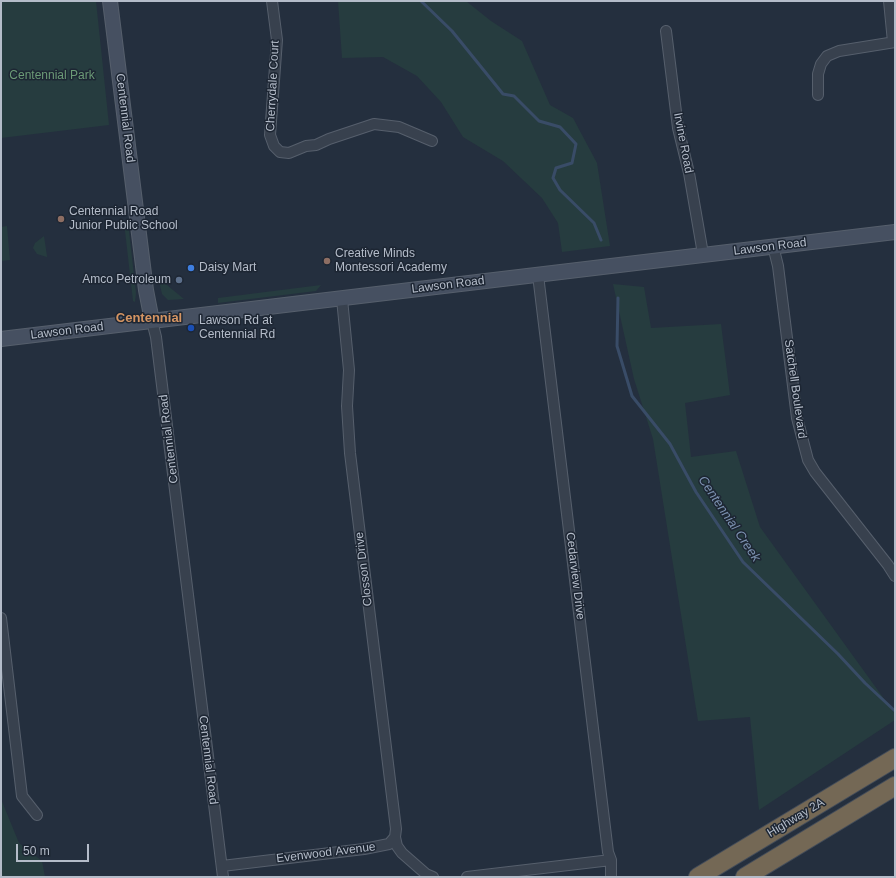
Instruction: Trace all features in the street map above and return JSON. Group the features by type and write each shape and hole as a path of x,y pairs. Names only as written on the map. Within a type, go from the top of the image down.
{"highway":[{"name":"Highway 2A","path":"698,877 895,758"},
{"name":"Highway 2A","path":"745,877 895,786"}],"street":[{"name":"Centennial Road","path":"110,1 146,290 156,337 223,877"},
{"name":"Cherrydale Court","path":"272,1 277,40 270,134 274,146 280,152 289,153 306,146 316,145 329,139 374,124 398,127 432,141"},
{"path":"818,95 818,74 821,64 827,56 839,51 894,42 889,1"},
{"name":"Irvine Road","path":"666,31 678,128 690,180 703,254"},
{"name":"Lawson Road","path":"1,339 895,232"},
{"name":"Satchell Boulevard","path":"773,246 778,268 797,418 808,460 815,472 895,576"},
{"name":"Cedarview Drive","path":"538,275 608,852 611,860 611,877"},
{"name":"Closson Drive","path":"342,299 349,370 348,406 350,453 396,829 395,838"},
{"path":"1,618 22,796 37,815"},
{"path":"395,838 402,853 419,872 433,877"},
{"name":"Evenwood Avenue","path":"222,866 364,849 389,844 395,838"},
{"path":"467,877 611,860"}],"green space":[{"name":"Centennial Park","path":"1,1 96,1 109,125 1,138"},
{"path":"338,1 466,1 491,21 522,41 550,105 573,118 597,163 610,246 562,252 558,223 542,198 503,161 463,137 441,102 417,76 383,57 342,58"},
{"path":"124,222 128,222 136,293 135,302 133,301"},
{"path":"7,226 10,260 1,261 1,227"},
{"path":"44,236 47,257 37,254 33,248 35,243"},
{"path":"159,281 162,281 184,299 168,300 162,294"},
{"path":"613,284 644,287 651,328 721,324 730,395 685,403 691,457 736,451 760,527 895,714 895,720 759,810 750,717 698,721 653,439 634,379"},
{"path":"321,285 316,291 218,303 218,298"},
{"path":"1,799 19,843 42,861 45,877 1,877"}],"waterway":[{"name":"Centennial Creek","path":"421,1 452,31 503,94 514,96 539,121 560,127 576,144 572,163 556,168 553,178 560,190 594,223 601,240"},
{"name":"Centennial Creek","path":"618,298 617,346 632,396 670,444 696,492 743,562 895,711"}],"place":[{"name":"Centennial Road Junior Public School","path":"61,219"},
{"name":"Creative Minds Montessori Academy","path":"327,261"},
{"name":"Daisy Mart","path":"191,268"},
{"name":"Amco Petroleum","path":"179,280"},
{"name":"Lawson Rd at Centennial Rd","path":"191,328"}],"district":[{"name":"Centennial","path":"149,318"}]}
